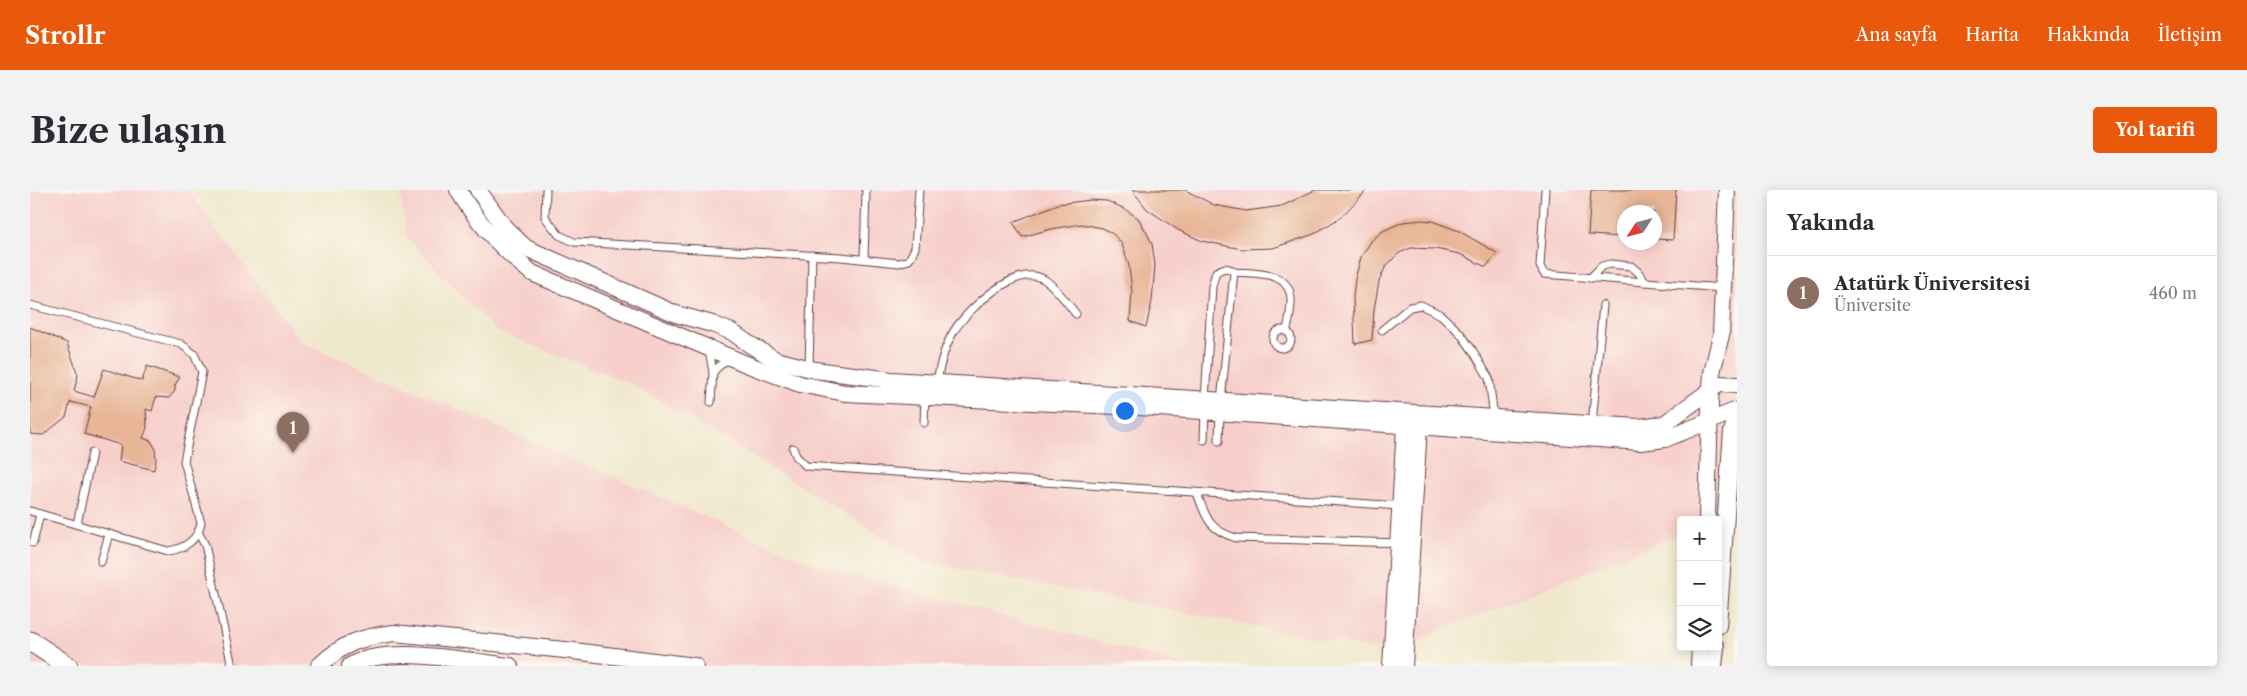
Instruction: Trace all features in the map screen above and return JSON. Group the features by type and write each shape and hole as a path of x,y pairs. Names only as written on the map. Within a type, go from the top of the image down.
{"main road":[{"path":"30,641 68,666"}],"street":[{"path":"458,190 470,211 507,253 532,273 728,357 800,384 845,393 1494,418 1638,427 1664,424 1719,384 1737,385"},
{"path":"478,190 505,228 526,248 676,314 722,328 776,360 809,368 892,380 1213,406 1412,427 1641,442 1665,439 1737,410"},
{"path":"1707,516 1712,373 1721,335 1727,190"},
{"path":"709,349 714,333 722,328"},
{"path":"728,357 736,347 739,337"},
{"path":"1719,606 1732,431 1737,416"},
{"path":"1391,666 1405,543 1400,506 1412,427"},
{"path":"1404,666 1405,543 1412,427"},
{"path":"318,666 332,653 351,642 370,636 394,634 565,650 695,666"},
{"path":"1699,666 1700,651"},
{"path":"1714,666 1716,651"},
{"path":"350,666 355,662 390,654 510,666"}],"lane":[{"path":"546,190 544,217 558,235 574,242 812,255 899,262 909,260 915,248 919,190"},
{"path":"864,259 866,190"},
{"path":"1545,190 1540,266 1542,272 1547,275 1723,288"},
{"path":"809,368 812,255"},
{"path":"1590,278 1602,266 1610,264 1631,266 1645,282"},
{"path":"1219,440 1213,406 1212,286 1216,272 1223,268 1230,268 1234,272 1273,275 1285,283 1291,300 1289,323 1286,331"},
{"path":"1204,440 1213,406 1234,272"},
{"path":"937,383 941,359 954,331 977,304 1012,280 1025,276 1044,279 1076,314"},
{"path":"30,305 181,344 194,354 200,366 202,378 184,461 200,518 198,532 186,545 168,551 30,511"},
{"path":"1382,330 1410,307 1422,305 1441,315 1460,333 1488,378 1494,418"},
{"path":"1592,424 1603,305"},
{"path":"709,349 713,372 711,402"},
{"path":"713,372 728,357"},
{"path":"924,423 925,397"},
{"path":"793,448 796,456 806,466 1400,506"},
{"path":"77,524 92,453"},
{"path":"1197,493 1205,516 1213,527 1222,534 1236,538 1405,543"},
{"path":"33,542 40,514"},
{"path":"198,532 205,545 232,666"},
{"path":"101,562 109,534"}],"shaded area":[{"path":"30,190 188,190 300,341 814,564 1188,666 30,666"},
{"path":"400,190 1737,190 1737,510 1722,516 1677,516 1677,535 1388,652 924,562 631,384 496,331 406,237"}],"building":[{"path":"1132,190 1185,190 1214,205 1246,211 1282,206 1315,190 1367,190 1341,217 1314,234 1273,248 1242,249 1202,241 1178,230 1147,209"},
{"path":"1591,190 1676,190 1673,240 1662,239 1662,205 1617,205 1617,237 1588,235"},
{"path":"1091,200 1107,201 1123,208 1138,218 1152,244 1155,265 1152,301 1146,327 1130,321 1132,292 1129,266 1122,244 1113,234 1103,228 1081,224 1051,229 1022,237 1013,222 1058,204"},
{"path":"1432,221 1459,231 1497,253 1486,267 1460,254 1435,249 1411,248 1399,253 1386,266 1379,281 1374,310 1372,340 1355,344 1353,296 1361,257 1372,240 1383,231 1403,222"},
{"path":"30,327 67,343 78,375 74,391 94,397 104,369 142,381 147,366 180,377 175,385 175,391 169,398 156,397 152,411 146,409 147,428 143,438 151,441 155,448 156,460 154,470 119,461 121,445 84,434 91,407 70,402 66,417 43,435 30,434"}],"place":[{"name":"Atatürk Üniversitesi","path":"293,453"}]}
